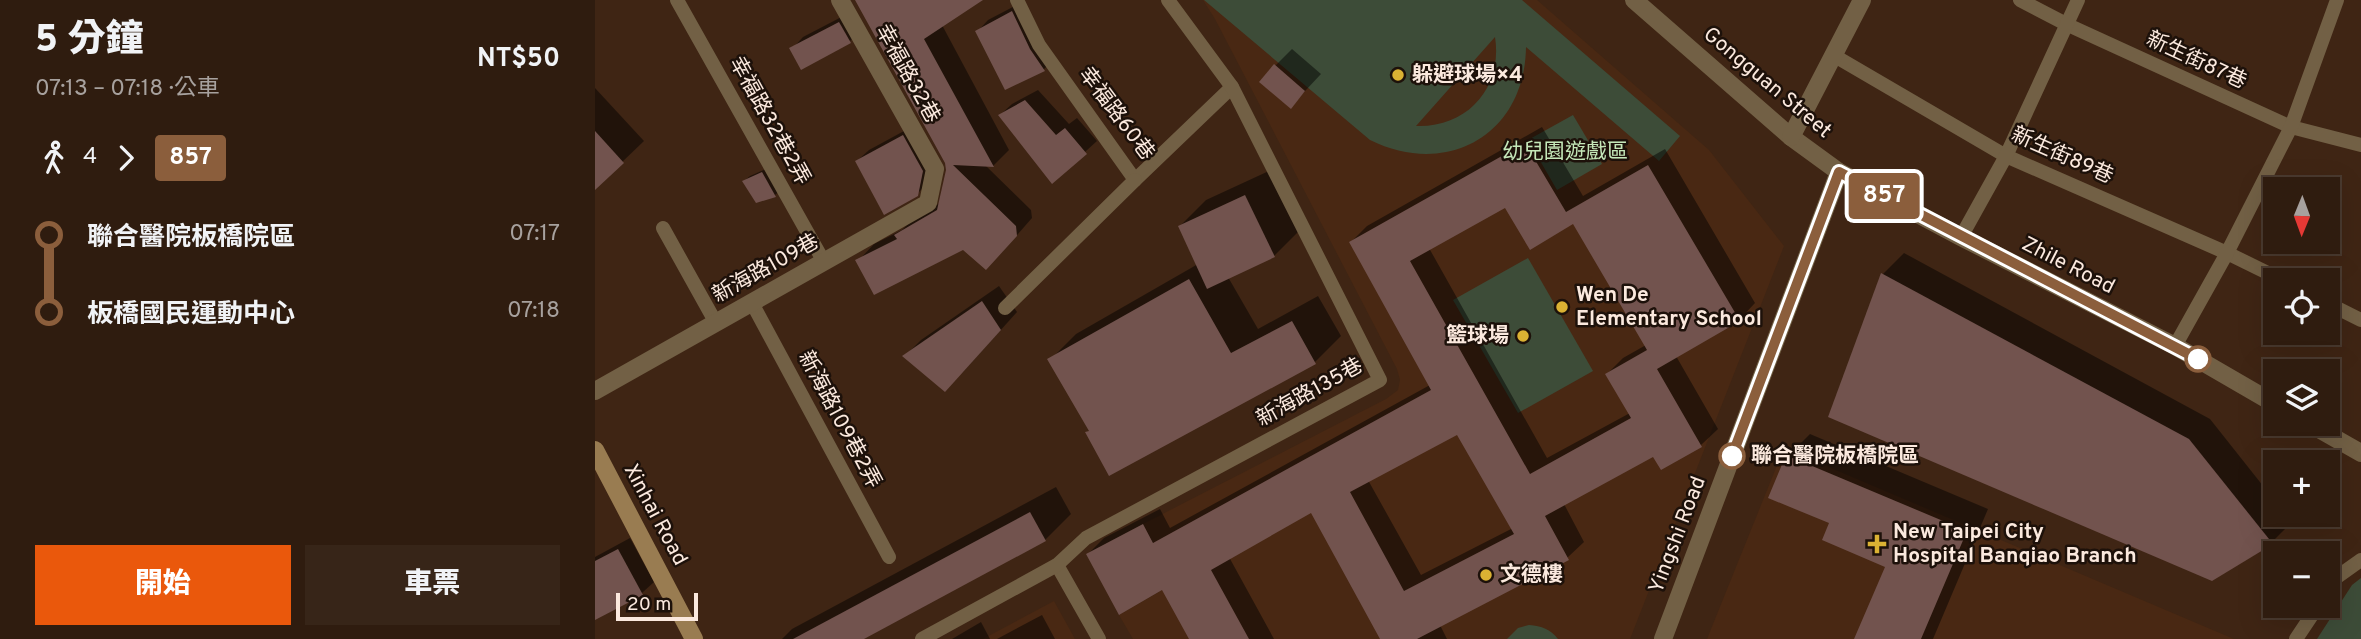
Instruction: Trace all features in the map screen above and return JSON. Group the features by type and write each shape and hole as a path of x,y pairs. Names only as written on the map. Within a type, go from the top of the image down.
{"street":[{"name":"幸福路32巷","path":"840,0 935,169"},
{"name":"Gongguan Street","path":"1634,0 1791,137 1839,172"},
{"path":"1791,137 1862,0"},
{"name":"新海路109巷","path":"595,391 928,203 935,169"},
{"name":"Zhile Road","path":"1839,172 2175,346 2263,397"},
{"name":"Yingshi Road","path":"1663,639 1839,172"},
{"path":"2331,436 2361,453"},
{"name":"Xinhai Road","path":"595,450 694,639"}],"lane":[{"name":"幸福路32巷2弄","path":"677,0 824,262"},
{"name":"幸福路60巷","path":"1017,0 1039,45 1135,180 1232,87"},
{"name":"新海路135巷","path":"922,639 1057,565 1086,538 1380,380 1232,87 1168,0"},
{"name":"新生街87巷","path":"2020,0 2068,25 2291,127 2361,145"},
{"path":"1961,237 2006,156 2078,0"},
{"path":"2175,346 2227,253 2291,127 2337,0"},
{"name":"新生街89巷","path":"1833,55 2006,156 2263,271"},
{"path":"1005,308 1135,180"},
{"path":"663,228 716,323"},
{"name":"新海路109巷2弄","path":"751,303 890,557"},
{"path":"2340,310 2361,320"},
{"path":"2340,575 2361,560"},
{"path":"1057,565 1099,639"},
{"path":"2296,639 2310,618"}],"shaded area":[{"name":"Wen De Elementary School","path":"1203,0 1537,0 1709,150 1784,246 1630,639 1133,639 1119,615 1159,592 1166,567 1143,524 1386,399 1398,390 1400,380 1397,369"},
{"name":"New Taipei City Hospital Banqiao Branch","path":"1784,448 2234,639 1707,639"},
{"path":"1054,601 1075,639 983,639"}],"green space":[{"path":"1204,0 1522,0 1680,136 1659,161 1526,47 1522,78 1512,104 1497,125 1476,141 1453,150 1427,154 1399,151 1370,140","holes":["1495,37 1496,56 1487,88 1466,112 1434,125 1416,126"]},
{"name":"幼兒園遊戲區","path":"1573,115 1602,164 1557,190 1528,140"},
{"name":"籃球場","path":"1528,258 1593,371 1518,413 1453,300"},
{"path":"2361,578 2361,639 2317,639 2331,618 2340,618 2340,604 2352,585"},
{"path":"1529,625 1545,629 1558,639 1507,639 1518,628"}],"building":[{"path":"855,0 983,0 924,39 994,167 953,165 1016,226 1017,236 986,270 963,250 874,295 855,260 897,239 894,235 937,210 946,170 945,163"},
{"path":"1012,11 1030,49 1045,71 1005,90 975,31"},
{"path":"839,22 851,43 801,70 789,48"},
{"path":"1274,64 1305,91 1291,109 1259,82"},
{"path":"1025,100 1056,135 1065,128 1087,154 1052,184 998,115"},
{"path":"595,131 624,163 595,190"},
{"path":"903,135 923,171 918,196 884,215 855,161"},
{"path":"1525,143 1566,212 1648,165 1740,321 1657,369 1702,447 1661,470 1653,457 1545,516 1569,560 1417,639 1380,639 1311,513 1211,570 1249,639 1189,639 1162,590 1119,615 1086,554 1143,524 1153,543 1431,390 1349,242","holes":["1505,208 1530,250 1573,224 1647,350 1605,374 1631,418 1530,474 1410,261","1457,435 1514,534 1404,591 1350,492"]},
{"path":"762,172 776,197 756,203 742,181"},
{"path":"1245,195 1275,257 1207,289 1178,226"},
{"path":"1881,273 2189,439 2271,541 2263,541 2263,550 2212,581 1828,417"},
{"path":"1189,279 1231,353 1292,321 1316,364 1109,476 1085,432 1089,431 1047,359"},
{"path":"982,301 1001,330 945,392 902,356"},
{"path":"1786,455 1967,531 1921,639 1854,639 1885,567 1822,540 1829,523 1768,498"},
{"path":"1030,512 1046,541 864,639 793,639"},
{"path":"618,549 643,595 595,620 595,561"}],"bus line":[{"name":"857","path":"1732,456 1839,172 2198,359"}],"place":[{"name":"躲避球場×4","path":"1398,75"},
{"name":"Wen De Elementary School","path":"1562,307"},
{"name":"籃球場","path":"1523,336"},
{"name":"聯合醫院板橋院區","path":"1732,456"},
{"name":"New Taipei City Hospital Banqiao Branch","path":"1877,544"},
{"name":"文德樓","path":"1486,575"}]}
